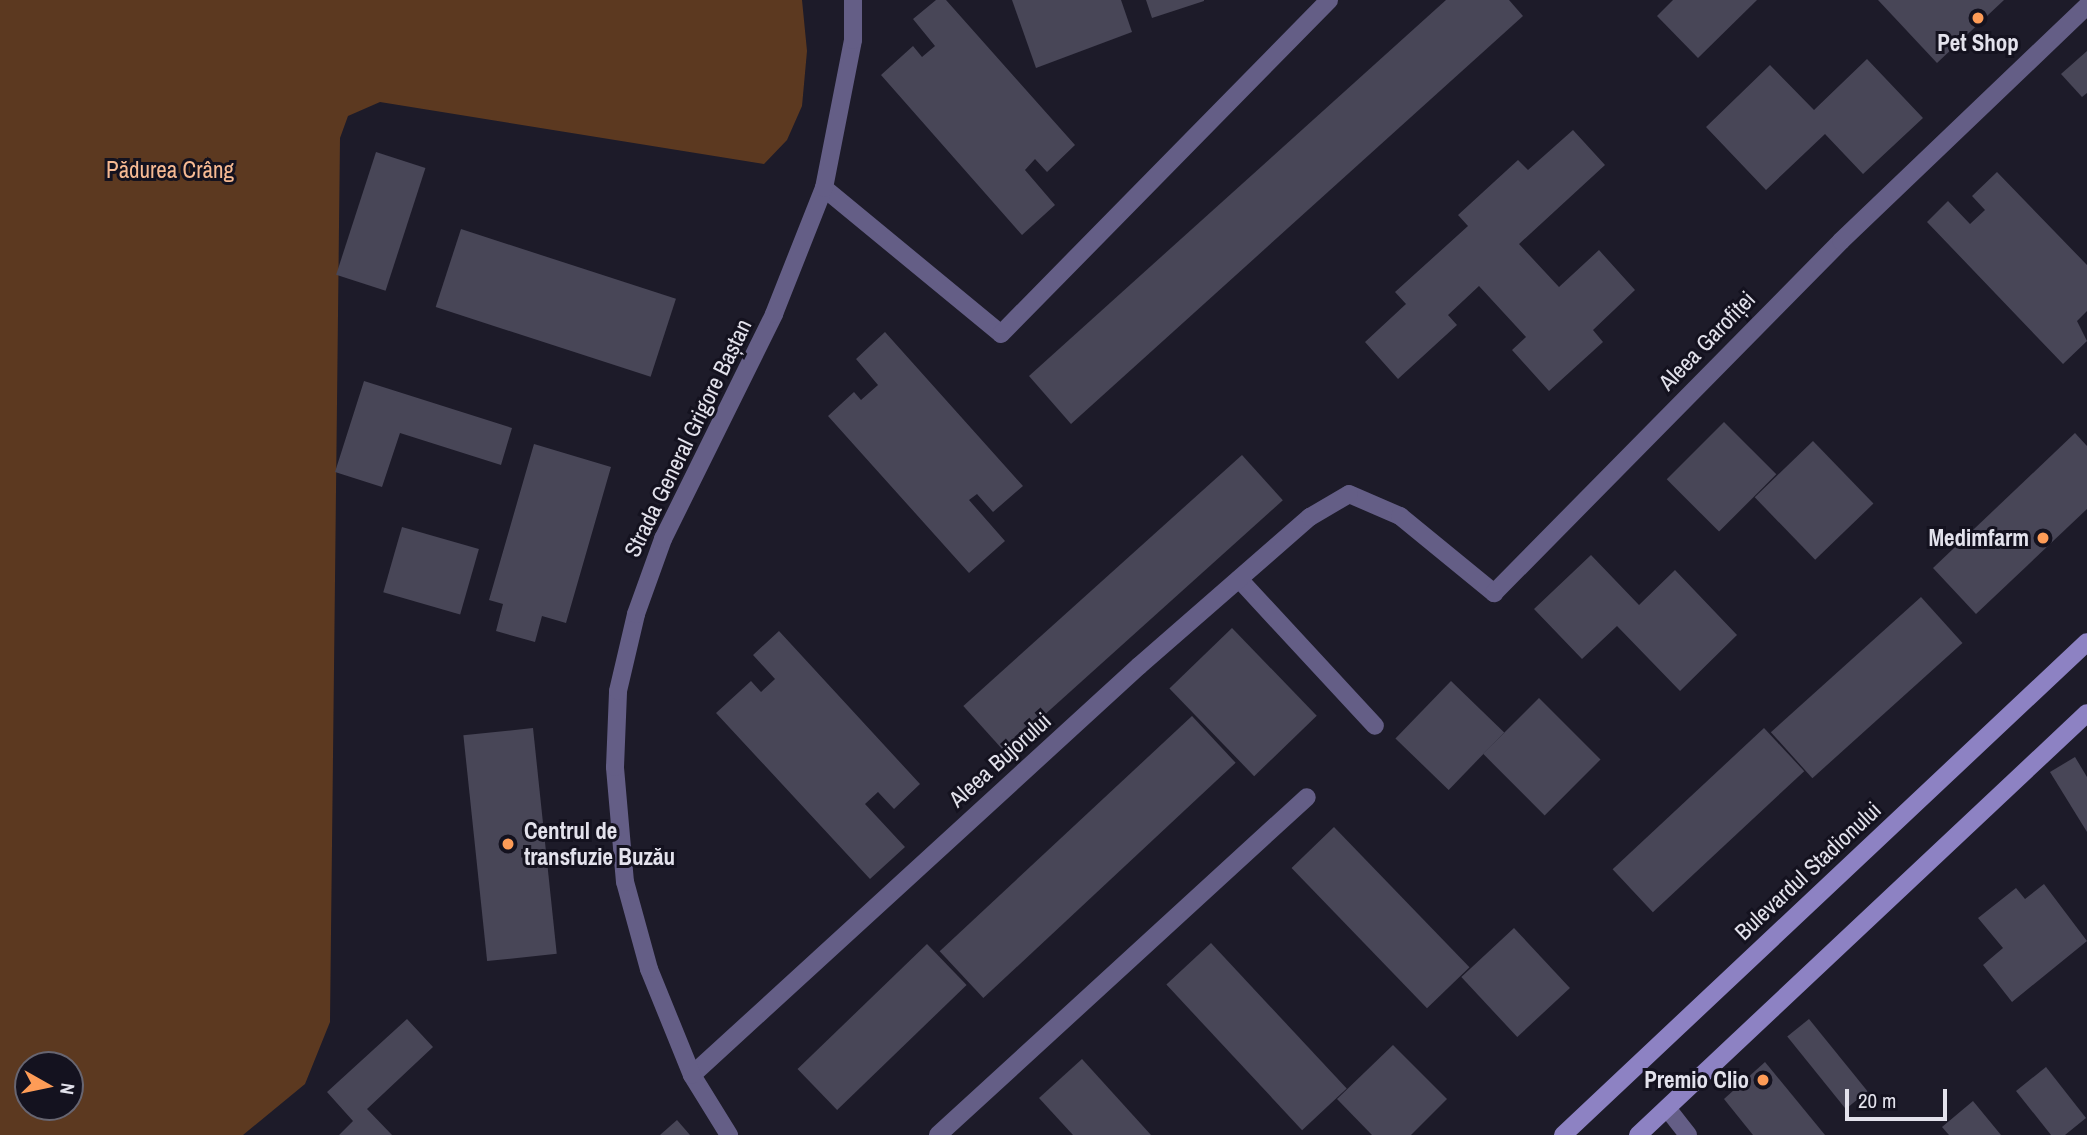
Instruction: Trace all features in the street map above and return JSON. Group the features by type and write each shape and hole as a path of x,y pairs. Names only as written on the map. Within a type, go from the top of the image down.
{"main road":[{"name":"Bulevardul Stadionului","path":"1563,1135 2087,642"},
{"path":"1638,1135 2087,713"}],"street":[{"name":"Strada General Grigore Baștan","path":"729,1135 692,1075 649,970 625,882 615,767 618,691 636,614 663,539 774,314 824,188 851,53 853,0"},
{"path":"824,188 1001,334 1329,0"},
{"name":"Aleea Garofiței","path":"1349,494 1401,516 1494,593 1841,241 2087,6"},
{"name":"Aleea Bujorului","path":"692,1075 1239,579 1334,498 1349,494"},
{"path":"1239,579 1375,726"},
{"path":"938,1135 1307,797"},
{"path":"1667,1108 1688,1135"}],"green space":[{"name":"Pădurea Crâng","path":"0,0 802,0 807,51 802,106 787,140 764,164 380,102 348,116 340,138 330,1022 305,1084 243,1135 0,1135"}],"building":[{"path":"936,0 946,0 1075,145 1047,172 1035,159 1025,170 1055,205 1022,235 881,75 913,46 922,57 935,46 913,19"},
{"path":"1012,0 1121,0 1132,32 1036,68"},
{"path":"1146,0 1204,0 1204,1 1152,18"},
{"path":"1446,0 1509,0 1523,16 1071,424 1029,376"},
{"path":"1673,0 1757,0 1698,58 1657,16"},
{"path":"1878,0 2004,0 1937,63"},
{"path":"2087,51 2087,93 2082,97 2061,74"},
{"path":"1867,59 1923,118 1863,174 1825,134 1766,190 1706,127 1770,65 1814,110"},
{"path":"1573,130 1605,165 1519,244 1559,287 1599,250 1635,290 1593,330 1603,342 1549,391 1512,350 1526,337 1479,286 1448,315 1457,325 1398,379 1365,342 1406,304 1395,292 1468,226 1458,215 1518,160 1528,170"},
{"path":"376,152 425,168 386,291 336,275"},
{"path":"1997,172 2087,265 2087,311 2077,321 2087,341 2063,364 1927,222 1948,201 1970,224 1985,210 1972,196"},
{"path":"461,229 676,299 651,377 436,307"},
{"path":"885,332 1023,486 993,512 977,494 969,500 1005,541 969,573 828,416 854,392 861,400 878,385 856,359"},
{"path":"364,381 512,428 501,465 400,433 382,487 335,472"},
{"path":"1724,422 1776,474 1719,532 1667,479"},
{"path":"2075,433 2087,446 2087,509 1976,614 1933,568"},
{"path":"1813,441 1873,504 1815,560 1755,497"},
{"path":"534,444 611,467 566,623 542,616 535,642 496,631 503,604 489,600"},
{"path":"1242,455 1283,500 1004,751 963,706"},
{"path":"402,527 479,549 460,614 383,592"},
{"path":"1591,555 1639,605 1675,570 1737,635 1680,691 1617,626 1582,659 1534,609"},
{"path":"1921,597 1962,643 1812,778 1771,732"},
{"path":"1232,628 1317,716 1254,776 1169,688"},
{"path":"779,631 920,784 894,809 878,792 865,804 905,847 870,879 716,713 751,681 761,692 775,679 753,655"},
{"path":"1451,681 1504,732 1449,790 1395,739"},
{"path":"1539,698 1601,760 1545,815 1483,754"},
{"path":"1192,716 1236,763 983,998 940,951"},
{"path":"533,728 557,954 487,961 463,735"},
{"path":"1764,728 1804,771 1653,912 1613,869"},
{"path":"2075,757 2087,777 2087,832 2050,772"},
{"path":"1334,827 1469,967 1427,1008 1292,868"},
{"path":"2044,884 2087,941 2012,1002 1983,965 2003,948 1978,918 2016,888 2025,899"},
{"path":"1514,928 1570,988 1517,1037 1461,977"},
{"path":"1211,943 1347,1089 1302,1130 1166,985"},
{"path":"927,944 967,985 837,1110 798,1069"},
{"path":"407,1019 433,1047 367,1109 392,1135 339,1135 353,1121 327,1092"},
{"path":"1809,1019 1868,1091 1846,1109 1787,1037"},
{"path":"1393,1045 1447,1099 1411,1135 1372,1135 1337,1099"},
{"path":"1082,1059 1151,1135 1073,1135 1039,1098"},
{"name":"Premio Clio","path":"1765,1062 1825,1135 1753,1135 1724,1099"},
{"path":"2046,1067 2086,1118 2065,1135 2051,1135 2016,1091"},
{"path":"1973,1101 2001,1135 1949,1135 1942,1127"},
{"path":"677,1120 690,1135 660,1135"}],"place":[{"name":"Pet Shop","path":"1978,18"},
{"name":"Medimfarm","path":"2043,538"},
{"name":"Centrul de transfuzie Buzău","path":"508,844"},
{"name":"Premio Clio","path":"1763,1080"}]}
